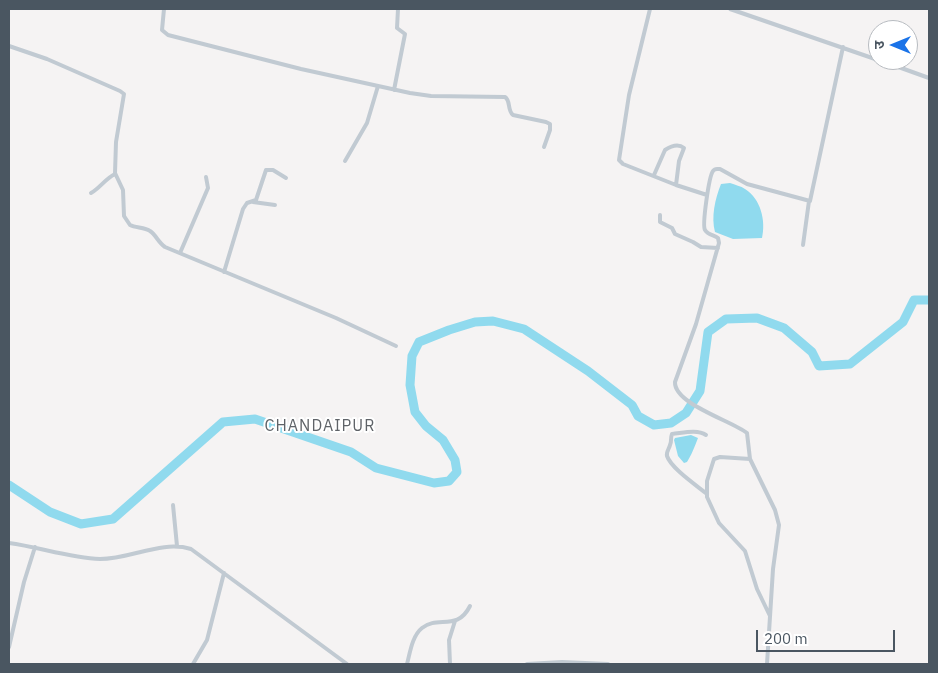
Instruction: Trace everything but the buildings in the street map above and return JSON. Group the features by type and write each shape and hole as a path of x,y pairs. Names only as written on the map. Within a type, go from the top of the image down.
{"street":[{"path":"164,9 162,30 168,35 301,69 394,90 431,96 505,97 508,99 510,112 513,115 550,124 550,130 544,147"},
{"path":"394,90 406,34 397,28 398,9"},
{"path":"650,9 628,95 624,134 619,157 620,162 676,185 707,195"},
{"path":"730,9 868,56"},
{"path":"9,46 47,59 122,92 124,97 116,142 115,174 123,190 124,216 127,222 133,226 149,230 160,243 180,253 344,321 396,346"},
{"path":"803,244 810,201 843,46"},
{"path":"907,70 929,78"},
{"path":"345,161 367,123 378,86"},
{"path":"654,175 664,150 674,146 682,146 684,148 679,161 676,185"},
{"path":"767,664 779,525 775,510 750,459 747,433 697,407 678,391 675,382 696,324 718,248 718,238 708,234 704,227 707,195 712,172 720,169 747,184 810,201"},
{"path":"224,272 243,209 247,203 256,200 267,170 273,170 286,178"},
{"path":"91,193 104,180 115,174"},
{"path":"180,253 208,188 206,176"},
{"path":"251,202 275,205"},
{"path":"660,215 660,222 672,228 675,234 701,247 718,248"},
{"path":"706,434 702,432 688,432 672,434 667,458 707,494"},
{"path":"750,459 714,458 707,481 707,494 715,515 745,550 757,590 770,616"},
{"path":"173,505 176,546"},
{"path":"9,543 100,559 176,546 192,549 347,664"},
{"path":"9,647 24,582 35,547"},
{"path":"194,664 207,640 224,574"},
{"path":"407,664 414,639 423,628 436,623 455,621 464,615 470,606"},
{"path":"450,664 449,640 455,621"},
{"path":"527,664 562,662 608,664"}],"water":[{"path":"730,183 745,189 755,198 763,218 762,238 733,239 715,232 714,208 717,196 721,184"},
{"path":"691,435 698,438 687,462 684,463 678,456 674,440 675,438"}],"waterway":[{"path":"9,485 50,512 81,524 113,519 223,422 255,419 351,452 376,468 434,483 449,481 457,472 455,460 443,440 426,426 415,412 410,385 412,356 419,342 449,330 475,322 493,321 524,329 588,371 632,405 638,416 654,425 671,423 686,413 700,391 708,332 726,319 757,318 784,328 812,352 819,366 850,364 903,322 914,300 929,300"}],"district":[{"name":"CHANDAIPUR","path":"320,426"}]}
